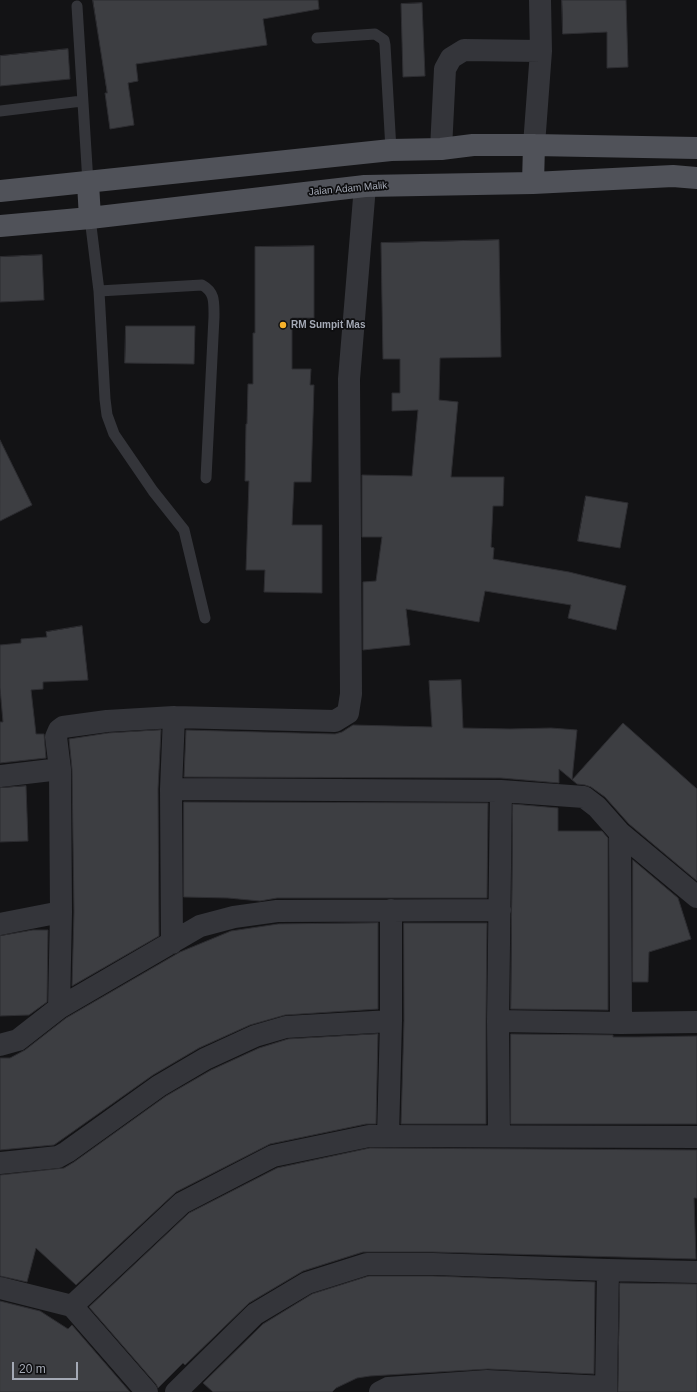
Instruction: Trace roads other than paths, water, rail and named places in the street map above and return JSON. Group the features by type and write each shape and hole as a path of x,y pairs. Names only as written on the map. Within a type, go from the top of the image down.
{"main road":[{"path":"0,191 88,183 391,150 441,149 473,145 697,148"},
{"path":"533,183 534,145"},
{"path":"391,150 393,185"},
{"name":"Jalan Adam Malik","path":"0,226 90,218 365,186 533,183 673,176 697,178"},
{"path":"88,183 90,218"}],"street":[{"path":"534,145 541,51 540,0"},
{"path":"441,149 446,69 451,58 464,50 541,51"},
{"path":"60,1008 60,769 56,737 59,730 63,727 107,721 174,717 335,721 348,713 351,694 349,379 365,186"},
{"path":"172,943 171,789 174,717"},
{"path":"0,776 60,769"},
{"path":"171,789 502,791 584,797 597,807 620,833 697,897"},
{"path":"498,1136 498,1022 502,791"},
{"path":"620,833 621,1023"},
{"path":"388,1136 391,1021 390,910"},
{"path":"0,1044 18,1040 60,1008 200,926 234,917 277,911 500,910"},
{"path":"0,924 61,912"},
{"path":"0,1163 34,1161 58,1157 68,1152 159,1086 205,1059 255,1036 286,1027 391,1021"},
{"path":"498,1022 697,1022"},
{"path":"72,1306 182,1203 273,1156 369,1136 697,1137"},
{"path":"176,1392 255,1314 307,1283 367,1264 441,1264 697,1272"},
{"path":"380,1392 388,1388 486,1387 606,1389 608,1270"},
{"path":"0,1288 72,1306 147,1392"}],"lane":[{"path":"77,6 88,183"},
{"path":"317,38 375,34 384,40 391,150"},
{"path":"0,111 82,101"},
{"path":"90,218 99,291 107,415 114,434 153,491 184,530 205,618"},
{"path":"99,291 202,284 210,291 214,300 214,317 206,478"}],"place":[{"name":"RM Sumpit Mas","path":"283,325"}]}
